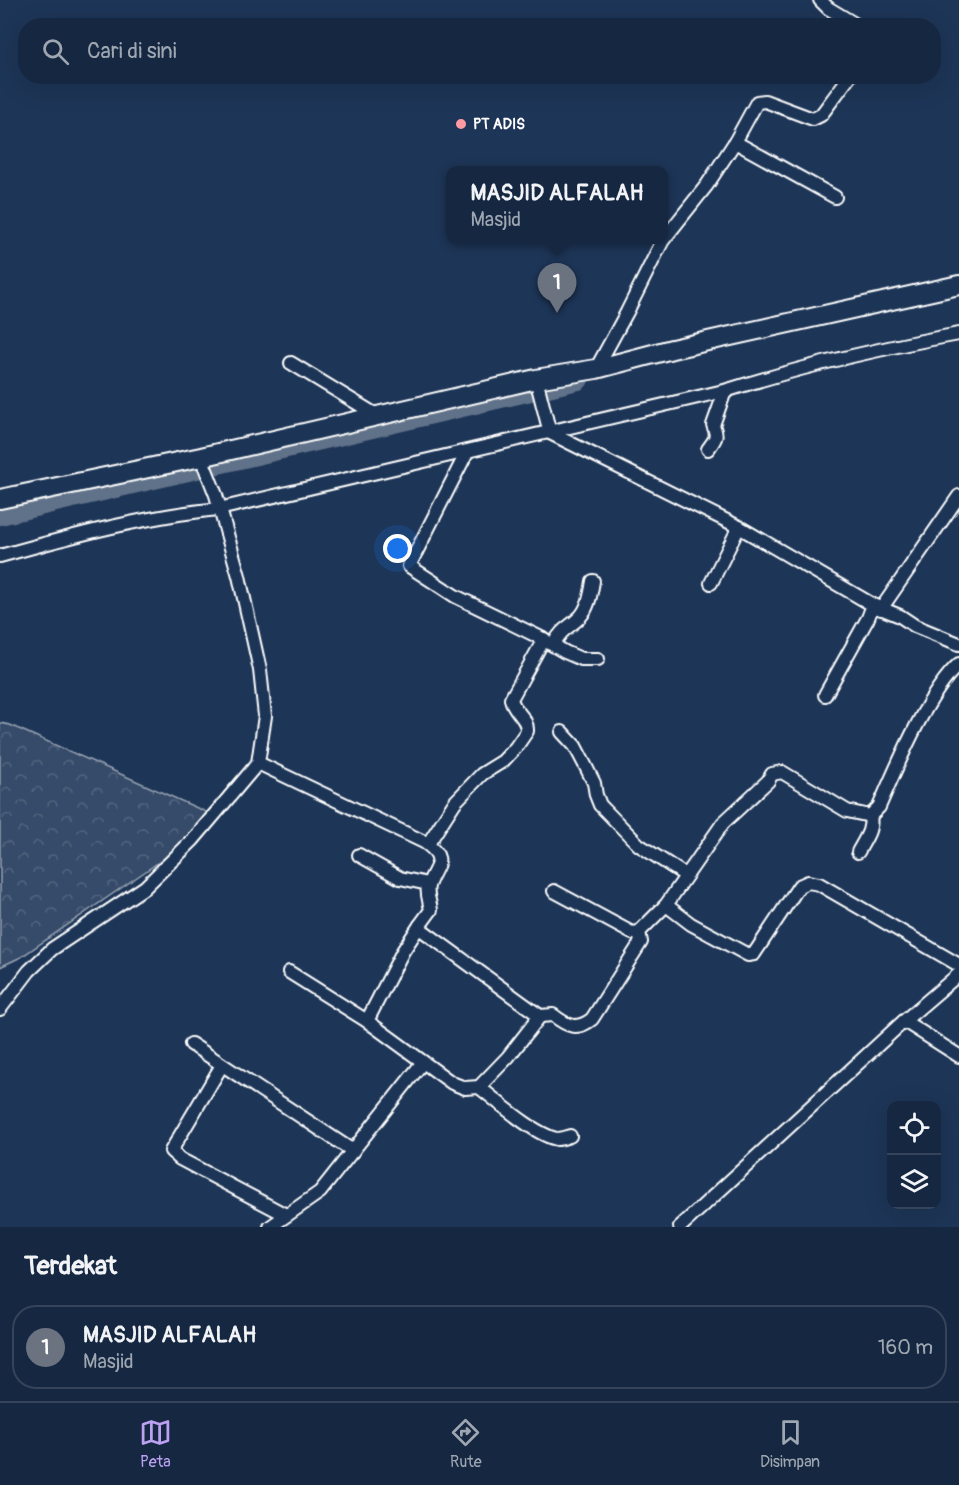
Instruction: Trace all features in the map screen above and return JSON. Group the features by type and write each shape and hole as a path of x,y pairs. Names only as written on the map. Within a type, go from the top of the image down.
{"street":[{"path":"820,0 845,18"},
{"path":"668,232 702,193 760,100 781,106 813,120 821,115 844,84"},
{"path":"735,142 835,197"},
{"path":"596,369 627,312 659,244"},
{"path":"0,499 201,459 378,416 536,383 672,349 959,285"},
{"path":"0,556 64,538 182,513 219,509 467,452 728,390 767,377 891,346 959,334"},
{"path":"291,363 378,416"},
{"path":"536,383 549,433"},
{"path":"708,449 716,437 717,431 713,424 724,394 728,390"},
{"path":"549,433 739,527 877,607 959,644"},
{"path":"467,452 409,566 454,596 581,659 598,659"},
{"path":"0,1009 29,971 52,949 145,887 264,766 265,716 260,670 239,576 216,495 201,459"},
{"path":"825,695 877,607 959,496"},
{"path":"711,583 739,527"},
{"path":"428,844 455,802 482,774 503,761 527,731 526,721 518,713 511,699 548,642 582,615 593,581"},
{"path":"870,816 879,807 921,718 949,673 959,664"},
{"path":"562,732 575,746 585,765 594,783 600,805 639,845 685,875"},
{"path":"264,766 428,844 438,858 438,866 428,884 427,892 431,910 403,951 367,1020"},
{"path":"554,891 632,933 639,932 666,905 723,823 768,781 772,774 777,772 782,772 847,811 870,816"},
{"path":"858,852 869,831 870,816"},
{"path":"359,855 400,878 428,884"},
{"path":"666,905 691,924 748,955 754,954 799,886 808,882 819,884 959,965"},
{"path":"420,925 422,930 540,1016 553,1015 573,1026 584,1025 592,1019 641,942 639,932"},
{"path":"290,972 367,1020 452,1083 465,1088 479,1087 547,1136 559,1139 570,1136"},
{"path":"680,1227 904,1021 959,974"},
{"path":"479,1087 508,1057 540,1016"},
{"path":"904,1021 959,1056"},
{"path":"191,1044 353,1151"},
{"path":"270,1227 320,1192 423,1062"},
{"path":"222,1065 171,1151 180,1159 286,1215"}],"green space":[{"path":"0,723 10,725 213,815 169,855 21,957 0,967"}],"waterway":[{"path":"0,514 578,379"}],"place":[{"name":"PT ADIS","path":"461,124"},
{"name":"MASJID ALFALAH","path":"557,313"}]}
